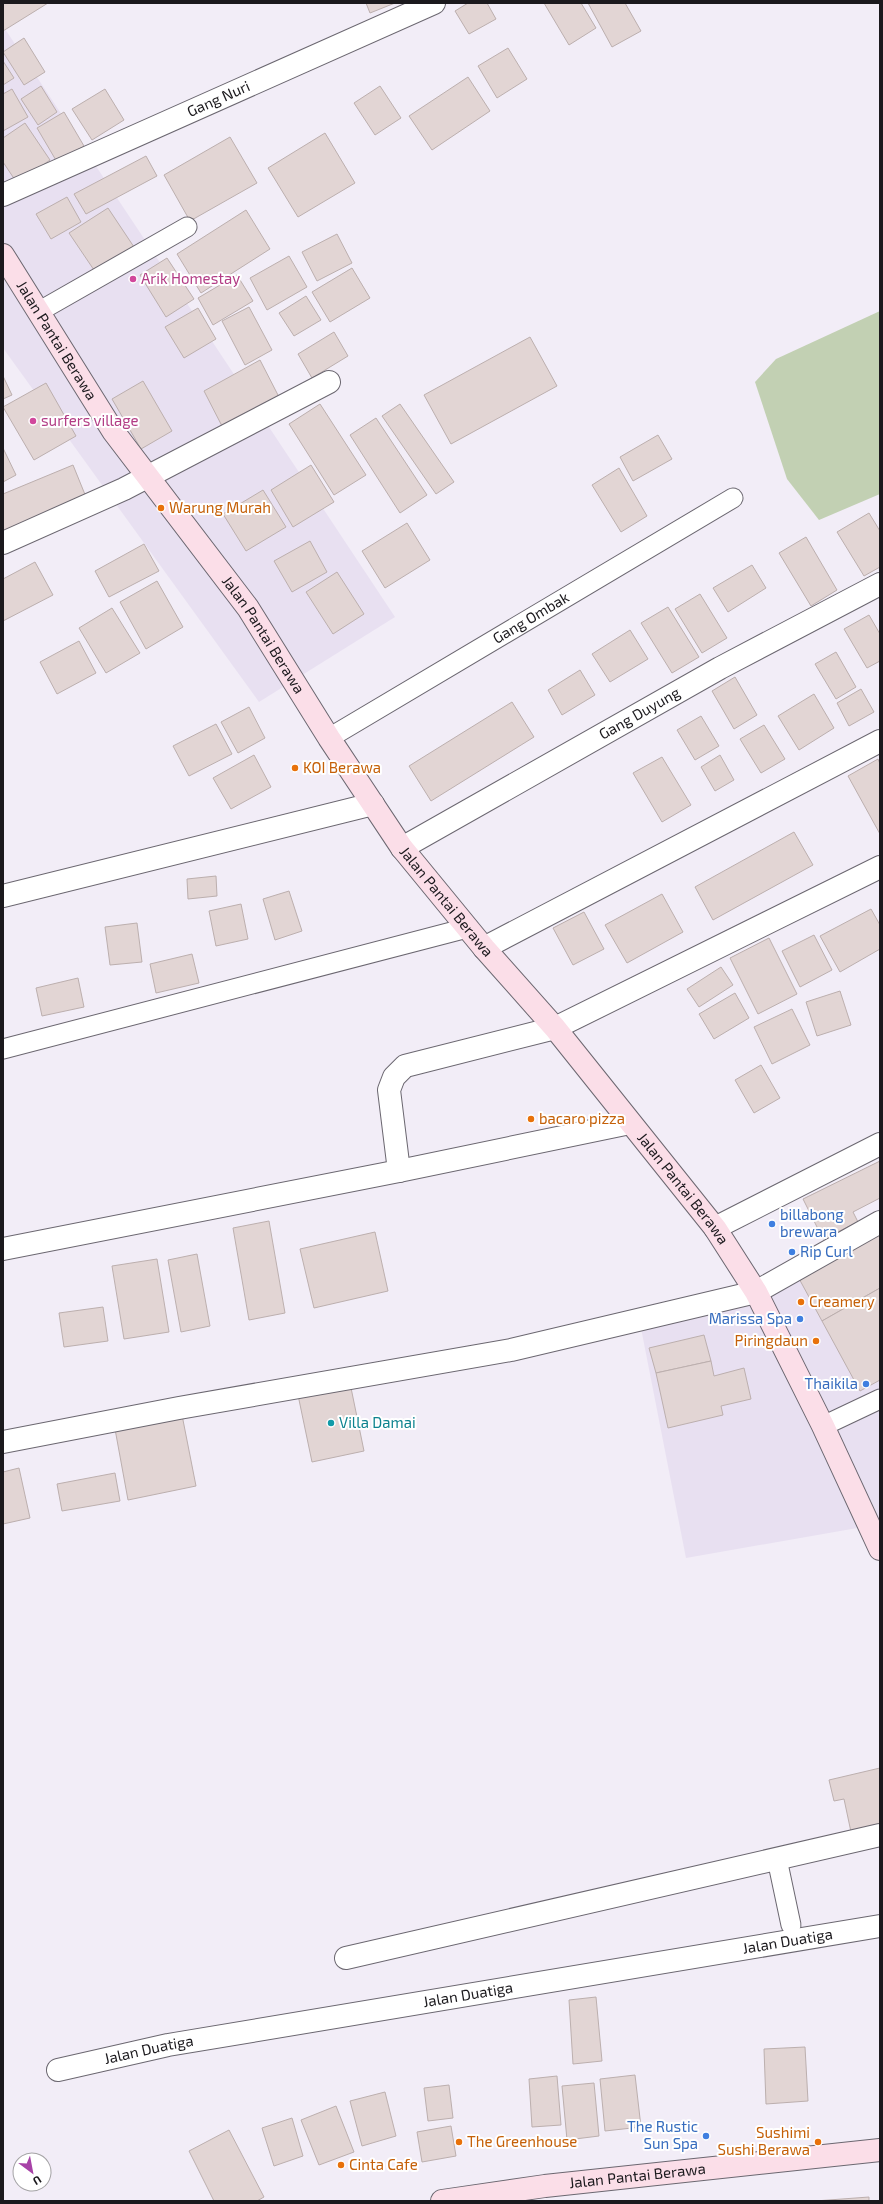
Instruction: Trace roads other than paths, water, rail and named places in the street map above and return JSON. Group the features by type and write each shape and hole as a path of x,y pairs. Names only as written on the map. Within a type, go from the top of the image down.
{"street":[{"name":"Gang Nuri","path":"3,195 434,3"},
{"name":"Jalan Pantai Berawa","path":"3,255 113,431 248,608 329,738 402,848 467,928 555,1028 715,1228 756,1292 823,1426 880,1549"},
{"path":"3,543 148,476 329,382"},
{"name":"Gang Duyung","path":"402,848 720,668 880,584"},
{"path":"484,948 880,741"},
{"path":"3,896 373,804"},
{"path":"399,1171 389,1090 394,1077 405,1066 555,1028 880,867"},
{"path":"3,1249 399,1171 630,1123"},
{"path":"715,1228 880,1144"},
{"path":"3,1442 179,1408 511,1350 756,1292 880,1222"},
{"path":"346,1958 880,1835"},
{"name":"Jalan Duatiga","path":"58,2070 183,2042 880,1926"},
{"name":"Jalan Pantai Berawa","path":"442,2201 545,2186 880,2150"}],"lane":[{"path":"38,312 187,227"},
{"name":"Gang Ombak","path":"329,738 733,498"},
{"path":"3,1049 467,928"},
{"path":"823,1426 880,1399"},
{"path":"777,1859 791,1925"}],"place":[{"name":"Arik Homestay","path":"133,279"},
{"name":"surfers village","path":"33,421"},
{"name":"Warung Murah","path":"161,508"},
{"name":"KOI Berawa","path":"295,768"},
{"name":"bacaro pizza","path":"531,1119"},
{"name":"billabong brewara","path":"772,1224"},
{"name":"Rip Curl","path":"792,1252"},
{"name":"Creamery","path":"801,1302"},
{"name":"Marissa Spa","path":"800,1319"},
{"name":"Piringdaun","path":"816,1341"},
{"name":"Thaikila","path":"866,1384"},
{"name":"Villa Damai","path":"331,1423"},
{"name":"The Rustic Sun Spa","path":"706,2136"},
{"name":"The Greenhouse","path":"459,2142"},
{"name":"Sushimi Sushi Berawa","path":"818,2142"},
{"name":"Cinta Cafe","path":"341,2165"}]}
